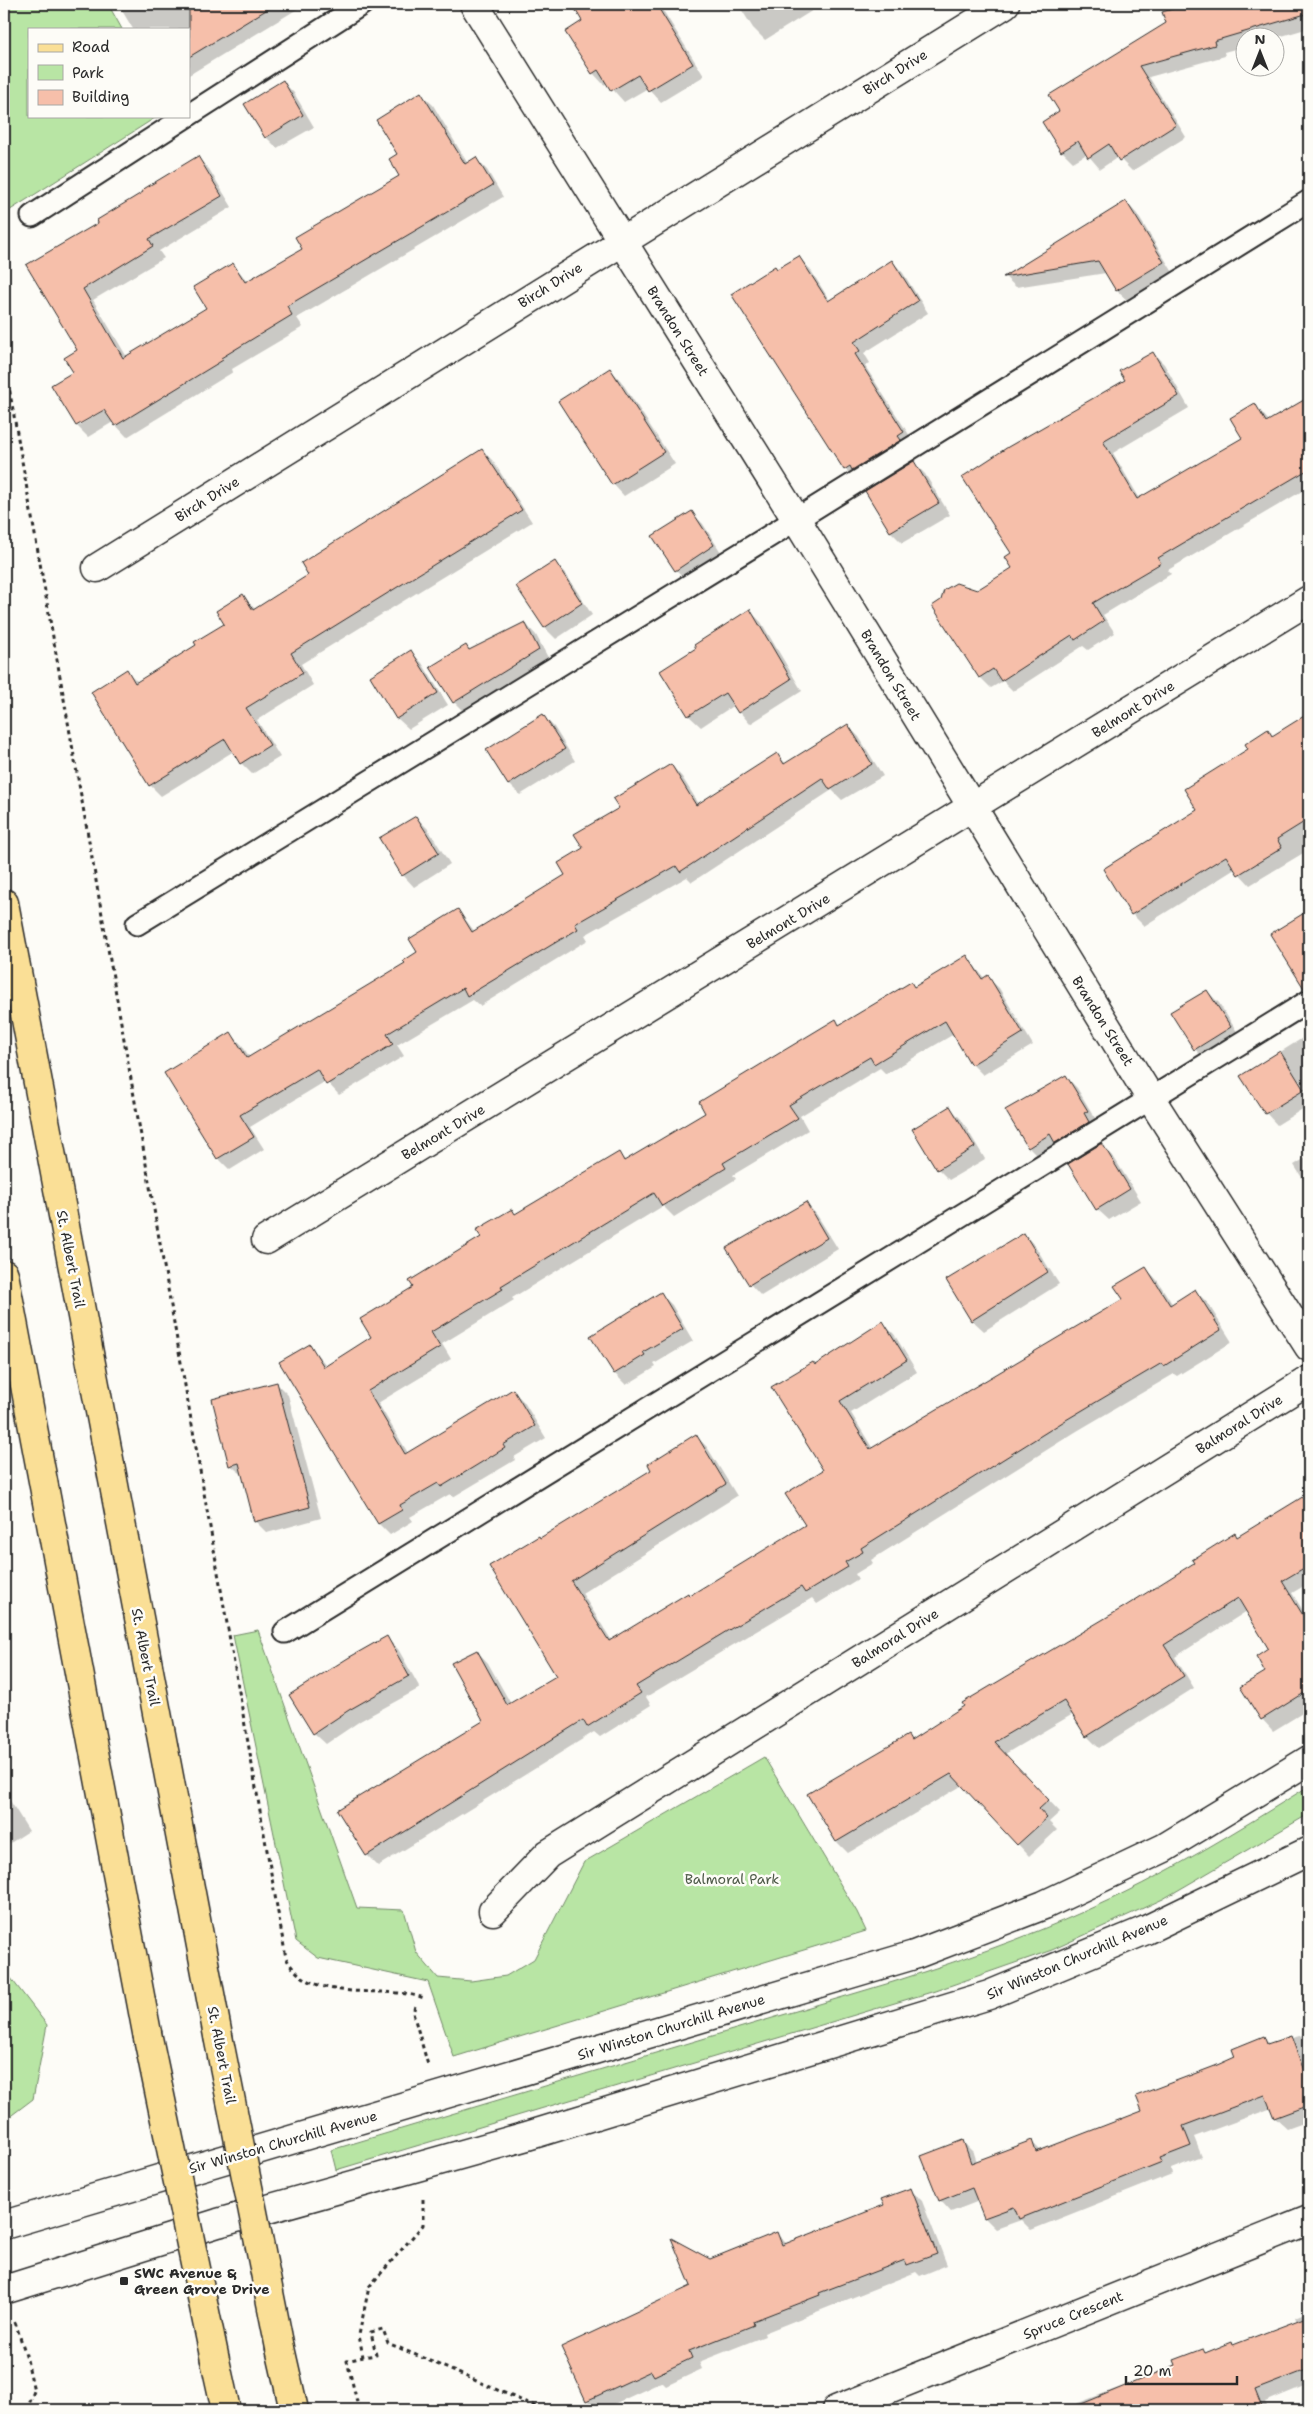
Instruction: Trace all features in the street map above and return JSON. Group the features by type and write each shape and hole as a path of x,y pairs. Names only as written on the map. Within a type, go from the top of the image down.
{"main road":[{"name":"St. Albert Trail","path":"4,903 218,2036 294,2410"},
{"path":"4,1274 147,2033 226,2410"}],"street":[{"name":"Brandon Street","path":"474,4 796,519 1151,1099 1309,1347"},
{"name":"Birch Drive","path":"97,568 1005,4"},
{"name":"Belmont Drive","path":"266,1240 1309,600"},
{"name":"Balmoral Drive","path":"493,1910 548,1854 1309,1380"},
{"name":"Sir Winston Churchill Avenue","path":"4,2225 914,1955 1044,1905 1164,1848 1309,1760"},
{"name":"Sir Winston Churchill Avenue","path":"4,2290 218,2223 527,2136 989,1995 1146,1930 1309,1851"},
{"name":"Spruce Crescent","path":"836,2410 1309,2220"}],"lane":[{"path":"190,115 362,4"},
{"path":"32,216 185,118"},
{"path":"136,924 796,519 1309,201"},
{"path":"285,1632 1309,1001"}],"path":[{"path":"4,359 286,1958 291,1968 304,1978 330,1988 349,1991 413,1994 424,1998"},
{"path":"415,2006 413,2013 428,2068"},
{"path":"363,2357 359,2335 361,2318 369,2287 423,2225 423,2196"},
{"path":"15,2321 26,2355 34,2391 28,2410"},
{"path":"359,2410 347,2362 376,2355 371,2332 383,2329 388,2343 544,2410"}],"green space":[{"path":"4,4 108,4 121,28 28,28 28,118 155,118 4,214"},
{"name":"Balmoral Park","path":"258,1630 357,1908 404,1910 416,1952 438,1978 471,1981 506,1976 534,1959 584,1862 764,1757 857,1912 866,1931 454,2057 428,1982 318,1958 296,1941 233,1635"},
{"path":"1309,1786 1309,1814 1163,1899 1052,1950 935,1991 336,2170 331,2150 893,1982 966,1958 1038,1931 1114,1898 1143,1883 1227,1836"},
{"path":"4,1952 10,1977 47,2025 33,2099 4,2121"}],"building":[{"path":"189,4 276,4 190,56"},
{"path":"572,4 656,4 693,64 648,91 638,75 611,91 598,70 592,74 565,32 582,21"},
{"path":"1190,4 1309,4 1309,13 1258,28 1236,28 1236,35 1214,41 1215,45 1139,66 1176,125 1119,161 1109,144 1088,158 1078,141 1061,152 1042,122 1059,111 1049,95 1166,23 1162,12"},
{"path":"283,80 303,115 265,138 244,104"},
{"path":"421,92 465,164 476,157 493,185 287,306 292,315 115,426 104,410 76,426 51,385 73,372 64,358 77,350 26,265 98,223 97,220 198,156 222,196 149,239 153,246 83,289 123,358 206,308 193,287 233,263 245,282 302,249 295,237 399,176 389,159 397,154 376,120"},
{"path":"1126,201 1164,262 1116,291 1098,261 1003,277"},
{"path":"799,256 828,301 892,260 918,301 854,342 860,351 855,354 904,432 898,436 901,440 852,470 850,466 844,470 731,294 775,266 777,269"},
{"path":"1153,352 1179,396 1103,441 1137,499 1242,438 1230,418 1255,403 1266,422 1309,397 1309,469 1158,558 1161,563 1093,603 1104,621 1075,640 1072,635 1001,681 993,669 979,678 932,606 941,600 944,590 956,583 977,590 1012,568 1005,557 1011,553 962,477 1008,447 1125,380 1119,371"},
{"path":"610,368 664,452 612,485 558,401"},
{"path":"482,449 522,510 291,653 303,673 246,708 270,745 240,764 225,739 149,786 91,692 127,669 135,683 196,645 194,642 224,624 216,611 243,594 253,610 308,575 301,563"},
{"path":"914,461 939,503 890,532 865,491"},
{"path":"692,511 714,545 675,571 652,536"},
{"path":"555,561 582,603 544,628 516,586"},
{"path":"750,609 791,679 738,713 725,693 688,716 660,671 696,648 694,645"},
{"path":"525,622 539,650 453,703 430,667 466,645 469,650"},
{"path":"411,650 438,693 396,719 370,676"},
{"path":"1309,713 1309,819 1277,839 1282,848 1238,875 1226,856 1131,915 1103,869 1197,810 1184,789 1248,749 1245,744 1268,729 1272,736"},
{"path":"543,714 565,749 508,785 486,750"},
{"path":"848,724 872,764 830,790 822,778 680,872 676,866 575,924 578,929 467,996 463,988 387,1034 393,1044 326,1085 317,1069 240,1115 254,1137 217,1159 164,1073 231,1032 247,1058 405,963 403,961 417,952 409,939 458,909 472,932 565,875 558,863 583,848 574,834 619,808 613,799 671,764 696,805 777,753 784,764"},
{"path":"416,816 439,853 402,876 379,838"},
{"path":"1309,910 1309,989 1305,990 1270,934"},
{"path":"967,955 982,979 988,975 1023,1033 971,1065 945,1021 874,1064 870,1057 789,1105 798,1118 723,1163 726,1168 662,1206 654,1193 501,1286 503,1289 431,1332 440,1347 368,1391 405,1454 513,1389 535,1426 503,1445 505,1448 441,1487 438,1483 400,1505 402,1510 378,1524 279,1362 310,1344 324,1367 371,1337 360,1319 413,1287 409,1281 481,1237 476,1230 512,1209 515,1214 619,1152 624,1161 705,1113 699,1102 836,1019 839,1025 911,982 914,987"},
{"path":"1207,990 1231,1027 1194,1050 1170,1012"},
{"path":"1280,1051 1304,1090 1265,1114 1240,1076"},
{"path":"1066,1075 1088,1111 1084,1113 1089,1122 1055,1143 1050,1134 1028,1148 1005,1110"},
{"path":"950,1106 975,1147 937,1170 912,1129"},
{"path":"1102,1143 1130,1189 1096,1210 1068,1164"},
{"path":"806,1202 827,1238 749,1285 726,1248"},
{"path":"1024,1233 1048,1272 971,1321 946,1280"},
{"path":"1146,1267 1170,1305 1195,1289 1221,1330 1164,1366 1162,1363 1066,1420 861,1548 863,1552 845,1562 848,1567 805,1593 801,1587 727,1631 636,1686 641,1693 587,1727 583,1720 366,1856 337,1810 483,1721 451,1663 477,1650 507,1705 556,1676 489,1566 539,1536 540,1538 651,1470 648,1464 696,1434 726,1484 571,1581 609,1641 688,1593 689,1596 805,1525 785,1494 823,1470 771,1387 813,1362 815,1365 883,1321 907,1360 840,1401 870,1449 1123,1299 1114,1286"},
{"path":"661,1292 683,1329 643,1352 645,1355 614,1374 590,1336"},
{"path":"277,1382 310,1507 254,1522 239,1463 229,1466 212,1399"},
{"path":"1309,1493 1309,1565 1282,1581 1309,1625 1309,1690 1261,1720 1240,1687 1265,1672 1256,1656 1268,1648 1238,1598 1164,1645 1184,1676 1086,1737 1064,1701 994,1742 1049,1800 1039,1809 1047,1818 1017,1845 951,1774 836,1842 807,1794 908,1735 911,1740 964,1706 962,1703 1124,1607 1194,1563 1192,1560 1235,1533 1237,1537"},
{"path":"387,1636 409,1676 349,1710 313,1734 289,1695"},
{"path":"1264,2036 1267,2044 1291,2036 1309,2084 1309,2105 1274,2118 1265,2095 1183,2126 1191,2146 1160,2158 1162,2162 1019,2219 1014,2207 984,2218 972,2188 939,2201 921,2156 963,2140 971,2163 1032,2140 1036,2152 1142,2111 1136,2096 1235,2057 1232,2049"},
{"path":"911,2188 937,2254 907,2265 905,2260 819,2293 820,2295 753,2321 754,2325 689,2351 692,2358 654,2376 651,2371 586,2401 561,2347 691,2286 671,2238 710,2259 777,2232 782,2245 884,2205 881,2199"},
{"path":"1309,2316 1309,2369 1255,2390 1263,2410 1067,2410 1176,2365 1174,2360 1203,2349 1205,2353 1232,2342 1233,2345"}],"place":[{"name":"SWC Avenue & Green Grove Drive","path":"124,2281"}]}
